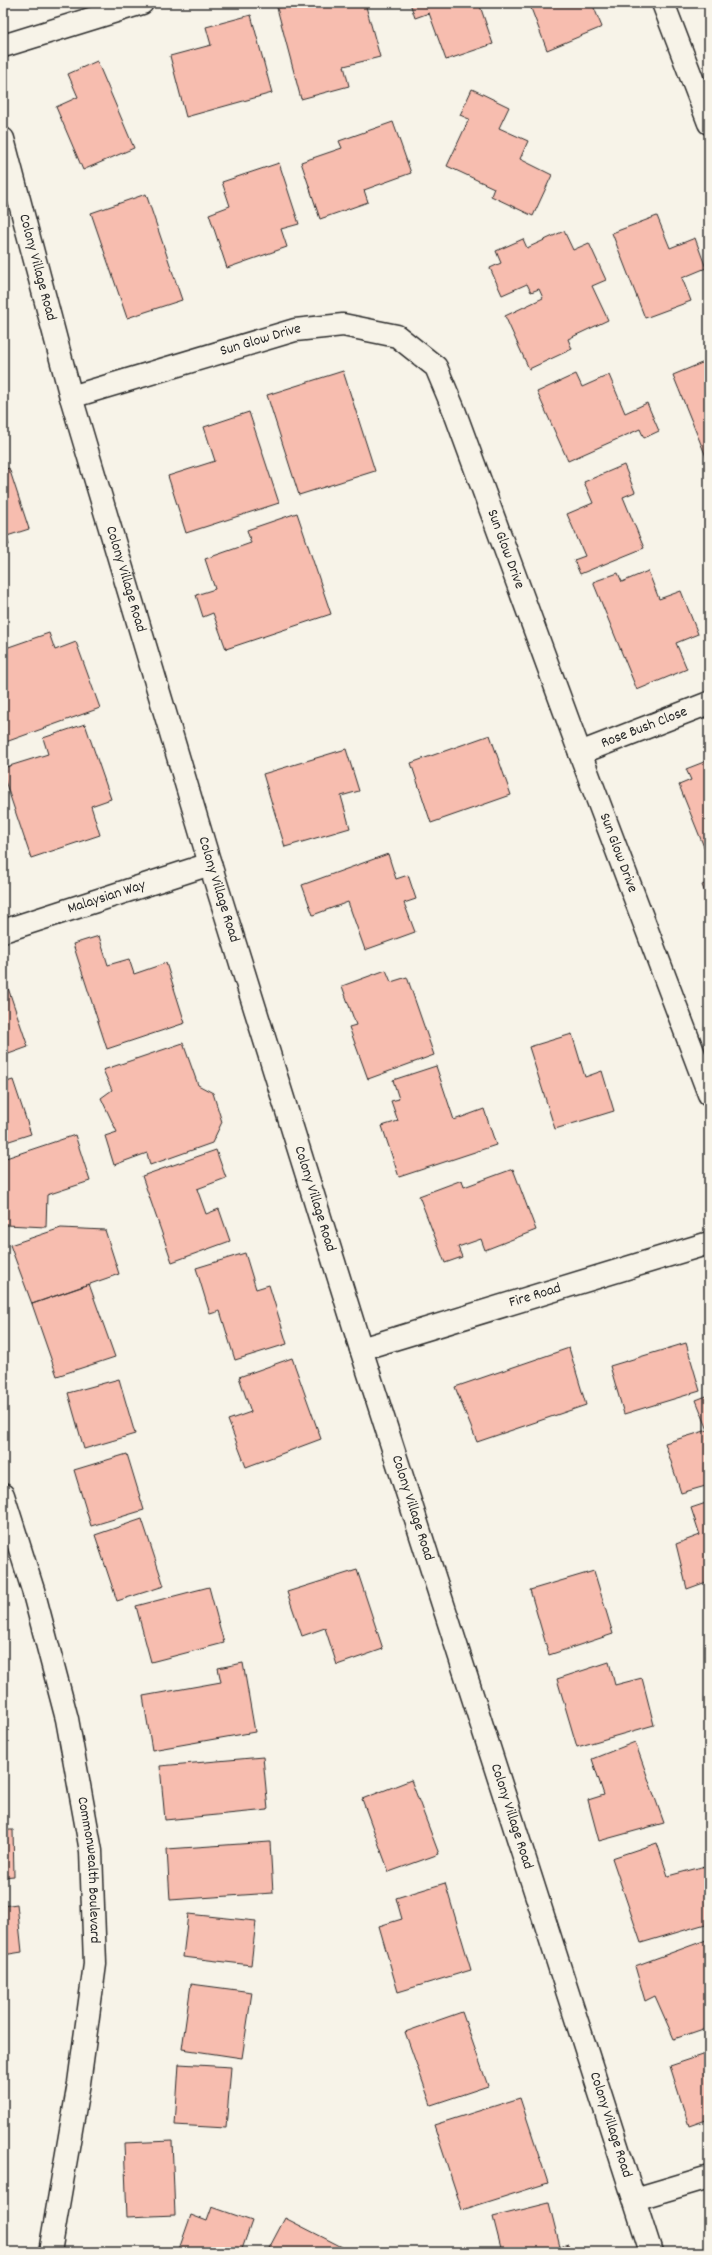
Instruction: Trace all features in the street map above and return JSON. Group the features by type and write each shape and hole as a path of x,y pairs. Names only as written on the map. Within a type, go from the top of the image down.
{"street":[{"path":"3,46 142,3"},
{"path":"664,3 709,123"},
{"name":"Colony Village Road","path":"3,139 71,397 210,864 361,1349 651,2252"},
{"name":"Sun Glow Drive","path":"71,397 294,330 343,325 398,336 436,367 454,410 580,753 709,1094"},
{"name":"Rose Bush Close","path":"580,753 709,703"},
{"name":"Malaysian Way","path":"3,931 210,864"},
{"name":"Fire Road","path":"361,1349 709,1243"},
{"name":"Commonwealth Boulevard","path":"3,1495 33,1590 67,1719 91,1851 95,1964 79,2083 50,2252"},
{"path":"635,2200 709,2177"}],"building":[{"path":"294,3 365,3 380,57 344,66 349,86 301,99 277,8"},
{"path":"410,3 479,3 493,44 446,60 429,13 415,18"},
{"path":"529,3 592,3 602,27 547,50"},
{"path":"251,15 272,93 186,117 170,56 211,45 206,27"},
{"path":"97,61 134,148 83,170 56,107 78,97 68,74"},
{"path":"472,89 509,107 499,128 528,141 520,159 552,175 533,216 491,196 494,188 447,166 469,119 460,115"},
{"path":"393,122 411,173 364,190 368,202 320,219 301,162 342,148 339,141"},
{"path":"279,163 299,224 281,229 287,247 227,268 209,214 230,206 222,182"},
{"path":"146,194 182,300 127,318 91,213"},
{"path":"657,216 670,248 695,238 706,268 682,278 691,301 645,318 612,233"},
{"path":"564,231 573,250 589,243 606,280 592,286 608,320 568,339 572,349 529,369 505,316 543,298 539,289 531,292 527,284 502,295 490,268 501,263 496,251 523,239 527,248"},
{"path":"709,360 709,464 673,375"},
{"path":"343,371 375,471 299,495 267,395"},
{"path":"576,374 582,387 609,375 625,413 647,403 659,431 644,438 640,429 568,461 537,392"},
{"path":"249,412 279,503 186,533 168,476 215,461 204,427"},
{"path":"624,465 635,492 623,497 644,548 580,574 574,560 585,556 567,514 593,503 584,482"},
{"path":"9,468 29,529 7,536 9,545 3,547 3,470"},
{"path":"297,513 331,614 226,649 213,613 203,617 196,595 215,589 205,559 251,543 247,530"},
{"path":"648,571 659,599 681,591 698,634 676,643 687,669 637,690 593,582 618,573 622,582"},
{"path":"49,633 55,650 76,642 100,708 3,743 3,649"},
{"path":"85,724 111,799 91,806 100,835 31,858 3,775 3,768 48,754 43,738"},
{"path":"490,735 511,795 431,823 411,763"},
{"path":"346,749 359,791 341,796 350,828 285,847 263,774"},
{"path":"709,760 709,844 704,847 679,785 691,780 686,769"},
{"path":"388,854 396,879 408,875 416,899 404,903 415,932 365,950 348,902 313,915 302,885"},
{"path":"709,882 709,903 702,885"},
{"path":"99,936 108,965 129,959 134,974 166,963 185,1023 107,1049 73,944"},
{"path":"386,970 391,982 407,977 434,1055 368,1079 349,1027 356,1025 342,986"},
{"path":"6,982 28,1047 3,1056 3,983"},
{"path":"572,1034 585,1077 602,1071 614,1111 555,1129 529,1047"},
{"path":"183,1043 198,1085 213,1093 222,1122 212,1143 150,1165 147,1153 114,1165 105,1136 117,1132 101,1098 112,1090 103,1070"},
{"path":"436,1066 454,1120 484,1109 496,1145 399,1177 382,1126 398,1121 391,1101 399,1099 393,1080"},
{"path":"13,1080 31,1134 3,1143 3,1083"},
{"path":"75,1135 90,1181 47,1195 46,1227 6,1225 3,1217 3,1159"},
{"path":"216,1150 226,1178 197,1189 206,1214 219,1209 230,1241 172,1262 142,1176"},
{"path":"513,1169 536,1230 485,1250 481,1239 458,1247 462,1257 445,1263 419,1196 462,1180 464,1187"},
{"path":"61,1228 105,1230 119,1274 32,1304 10,1245"},
{"path":"245,1253 256,1289 269,1285 287,1344 235,1360 220,1311 210,1314 196,1268"},
{"path":"89,1284 115,1357 57,1376 32,1304"},
{"path":"686,1343 700,1391 624,1414 610,1366"},
{"path":"569,1348 586,1405 477,1442 455,1387"},
{"path":"292,1358 321,1439 246,1467 228,1420 251,1412 239,1377"},
{"path":"119,1379 135,1434 84,1449 68,1393"},
{"path":"709,1395 709,1485 681,1493 665,1443 708,1430 696,1400"},
{"path":"127,1454 144,1510 91,1526 74,1470"},
{"path":"709,1502 709,1581 687,1589 676,1544 700,1535 691,1508"},
{"path":"142,1519 164,1586 117,1601 95,1535"},
{"path":"357,1570 383,1649 337,1665 325,1628 302,1636 287,1592"},
{"path":"594,1571 613,1634 549,1655 530,1590"},
{"path":"209,1587 224,1643 151,1662 136,1606"},
{"path":"609,1662 615,1685 642,1678 654,1725 577,1747 557,1679"},
{"path":"243,1663 255,1732 152,1750 143,1696 221,1682 218,1668"},
{"path":"635,1742 664,1823 599,1841 588,1800 604,1795 592,1759"},
{"path":"263,1757 268,1810 165,1820 160,1766"},
{"path":"411,1780 439,1854 389,1872 362,1799"},
{"path":"3,1830 13,1830 14,1876 3,1877"},
{"path":"270,1842 273,1893 170,1900 167,1849"},
{"path":"657,1843 668,1876 709,1865 709,1923 641,1943 612,1858"},
{"path":"445,1883 471,1970 398,1992 379,1926 402,1919 396,1898"},
{"path":"17,1904 22,1952 3,1955 3,1906"},
{"path":"188,1914 256,1921 251,1965 183,1957"},
{"path":"709,1939 709,2027 674,2039 655,1996 645,2001 635,1966"},
{"path":"191,1984 252,1992 242,2058 182,2049"},
{"path":"462,2012 488,2086 431,2105 405,2032"},
{"path":"709,2053 709,2119 689,2126 670,2066"},
{"path":"179,2064 231,2067 226,2128 175,2125"},
{"path":"520,2098 548,2183 462,2210 434,2125"},
{"path":"172,2141 175,2215 127,2217 124,2143"},
{"path":"549,2203 560,2247 569,2244 571,2252 502,2252 493,2217"},
{"path":"212,2207 252,2221 241,2252 178,2252 191,2215 207,2221"},
{"path":"285,2218 342,2247 340,2252 267,2252"}]}
